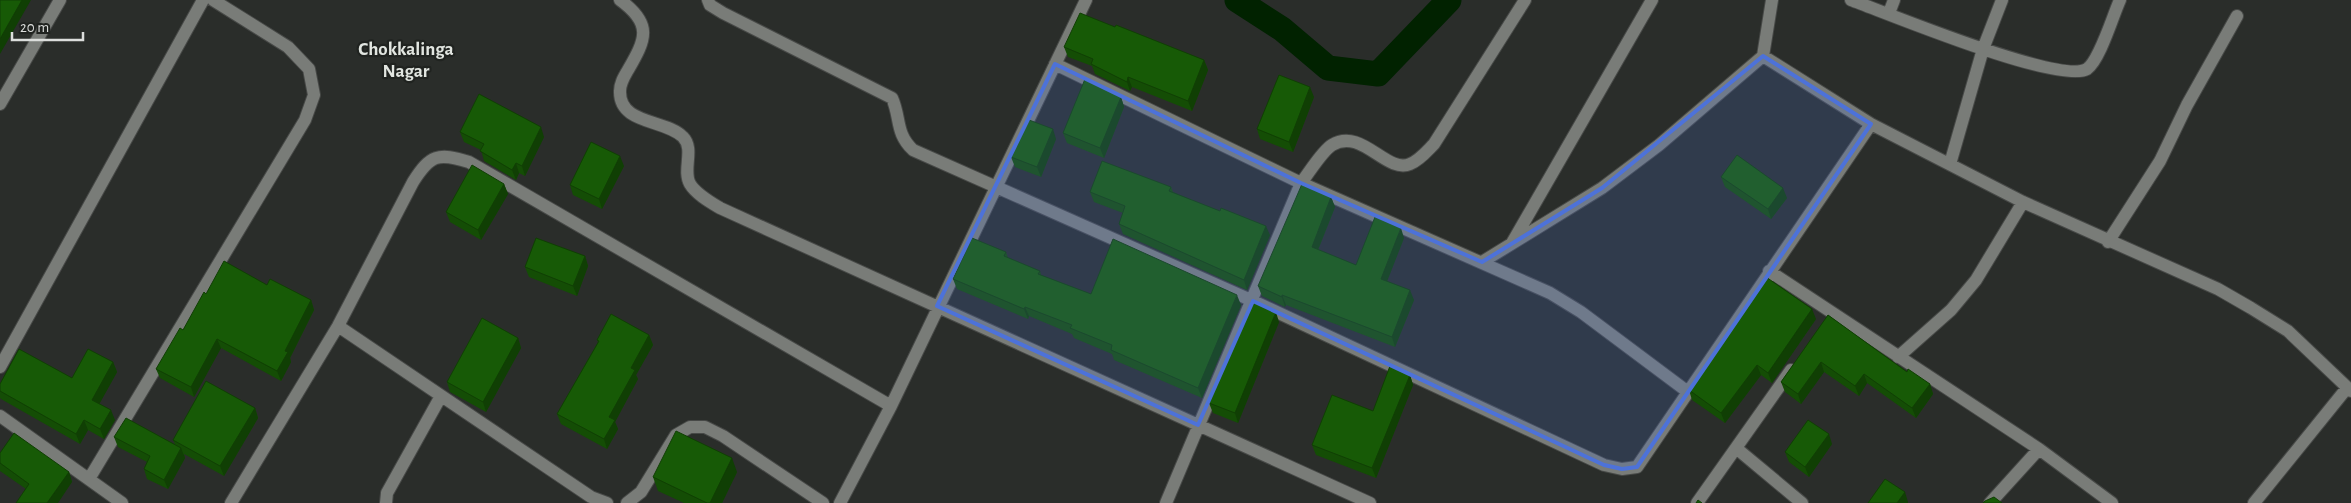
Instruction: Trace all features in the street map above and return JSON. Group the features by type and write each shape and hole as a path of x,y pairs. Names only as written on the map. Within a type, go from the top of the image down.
{"street":[{"path":"0,104 60,0"},
{"path":"0,367 204,0"},
{"path":"89,478 305,120 314,95 309,69 288,47 213,0"},
{"path":"620,0 634,10 643,22 644,36 640,50 622,80 620,92 622,105 634,116 676,130 685,138 688,150 687,175 691,185 720,208 1370,503"},
{"path":"708,0 710,5 723,13 881,90 892,98 896,107 902,140 913,150 1253,301 1604,465 1622,469 1637,467 1871,124"},
{"path":"840,503 891,406 937,306 1086,0"},
{"path":"1166,503 1253,301 1301,183 1330,146 1340,141 1350,140 1365,146 1393,163 1409,165 1420,158 1434,144 1525,0"},
{"path":"1511,244 1652,0"},
{"path":"1482,262 1602,188 1659,145 1763,56 1772,0"},
{"path":"1851,0 1983,50 2067,72 2087,68 2095,60 2120,0"},
{"path":"1889,13 1894,0"},
{"path":"1950,164 1983,50 2002,0"},
{"path":"2108,242 2160,161 2187,104 2237,16"},
{"path":"1763,56 1871,124 2023,202 2108,242 2218,289 2288,331 2349,390 2254,503"},
{"path":"1055,64 1301,183 1550,293 1581,312 1688,392"},
{"path":"231,503 338,326 412,182 424,164 436,158 449,156 469,162 891,406"},
{"path":"1898,357 1951,310 1976,280 2023,202"},
{"path":"1769,271 1828,316 1898,357 2039,449 2112,503"},
{"path":"338,326 591,497 607,503"},
{"path":"1697,503 1797,360"},
{"path":"386,503 387,493 442,396"},
{"path":"0,416 122,503"},
{"path":"627,503 641,492 676,435 690,427 705,428 723,436 823,503"},
{"path":"1736,448 1802,503"},
{"path":"1990,503 2039,449"}],"highlighted area":[{"path":"1763,56 1871,124 1637,467 1622,469 1604,465 1253,301 1198,425 937,306 1055,64 1301,183 1482,262 1602,188"}],"building":[{"path":"0,0 22,0 0,39"},
{"path":"1080,13 1115,27 1116,25 1204,60 1188,101 1128,77 1127,82 1091,64 1093,59 1064,47"},
{"path":"1279,75 1310,87 1289,142 1257,129"},
{"path":"1085,79 1121,97 1100,148 1063,133"},
{"path":"479,94 541,127 522,166 516,163 512,170 480,151 484,144 460,132"},
{"path":"1029,120 1053,129 1037,167 1011,157"},
{"path":"591,142 620,156 599,199 570,185"},
{"path":"1737,155 1783,188 1768,209 1721,177"},
{"path":"1102,161 1171,187 1169,191 1220,211 1221,208 1266,226 1244,280 1119,224 1125,206 1090,192"},
{"path":"472,165 504,184 478,230 446,212"},
{"path":"1302,184 1331,197 1312,247 1356,265 1375,217 1401,228 1381,279 1410,290 1392,337 1282,295 1282,297 1258,286"},
{"path":"536,238 585,256 573,286 525,267"},
{"path":"972,238 1006,252 1004,256 1040,271 1038,274 1091,294 1113,239 1237,295 1198,388 1111,350 1112,345 1070,328 1072,325 1025,307 1024,309 953,279"},
{"path":"224,261 267,285 270,279 311,300 285,351 288,352 277,371 217,339 191,387 156,369 180,328 183,330 204,292 206,294"},
{"path":"1766,277 1812,309 1768,373 1757,365 1721,413 1689,390"},
{"path":"1252,301 1276,312 1235,413 1209,403"},
{"path":"611,314 649,335 631,368 635,370 609,417 615,420 604,439 557,414 599,341 597,340"},
{"path":"1828,315 1907,372 1908,369 1930,384 1912,408 1864,374 1855,386 1821,362 1798,394 1781,382"},
{"path":"482,318 518,338 483,402 447,382"},
{"path":"19,349 72,378 88,349 113,362 92,400 111,410 100,429 84,420 76,434 0,391 0,384"},
{"path":"1390,366 1410,375 1372,468 1312,445 1332,395 1373,411"},
{"path":"206,381 255,408 220,466 173,440"},
{"path":"126,418 181,448 164,480 144,469 150,456 114,437"},
{"path":"1808,420 1829,434 1805,467 1785,452"},
{"path":"676,431 732,458 710,503 653,477"},
{"path":"14,433 69,472 47,503 16,503 29,484 0,463 0,453"},
{"path":"1885,479 1905,492 1897,503 1868,503"},
{"path":"1994,497 2002,503 1983,503 1985,501"}],"waterway":[{"path":"1237,0 1282,29 1328,68 1378,74 1449,0"}],"district":[{"name":"Chokkalinga Nagar","path":"406,60"}]}
